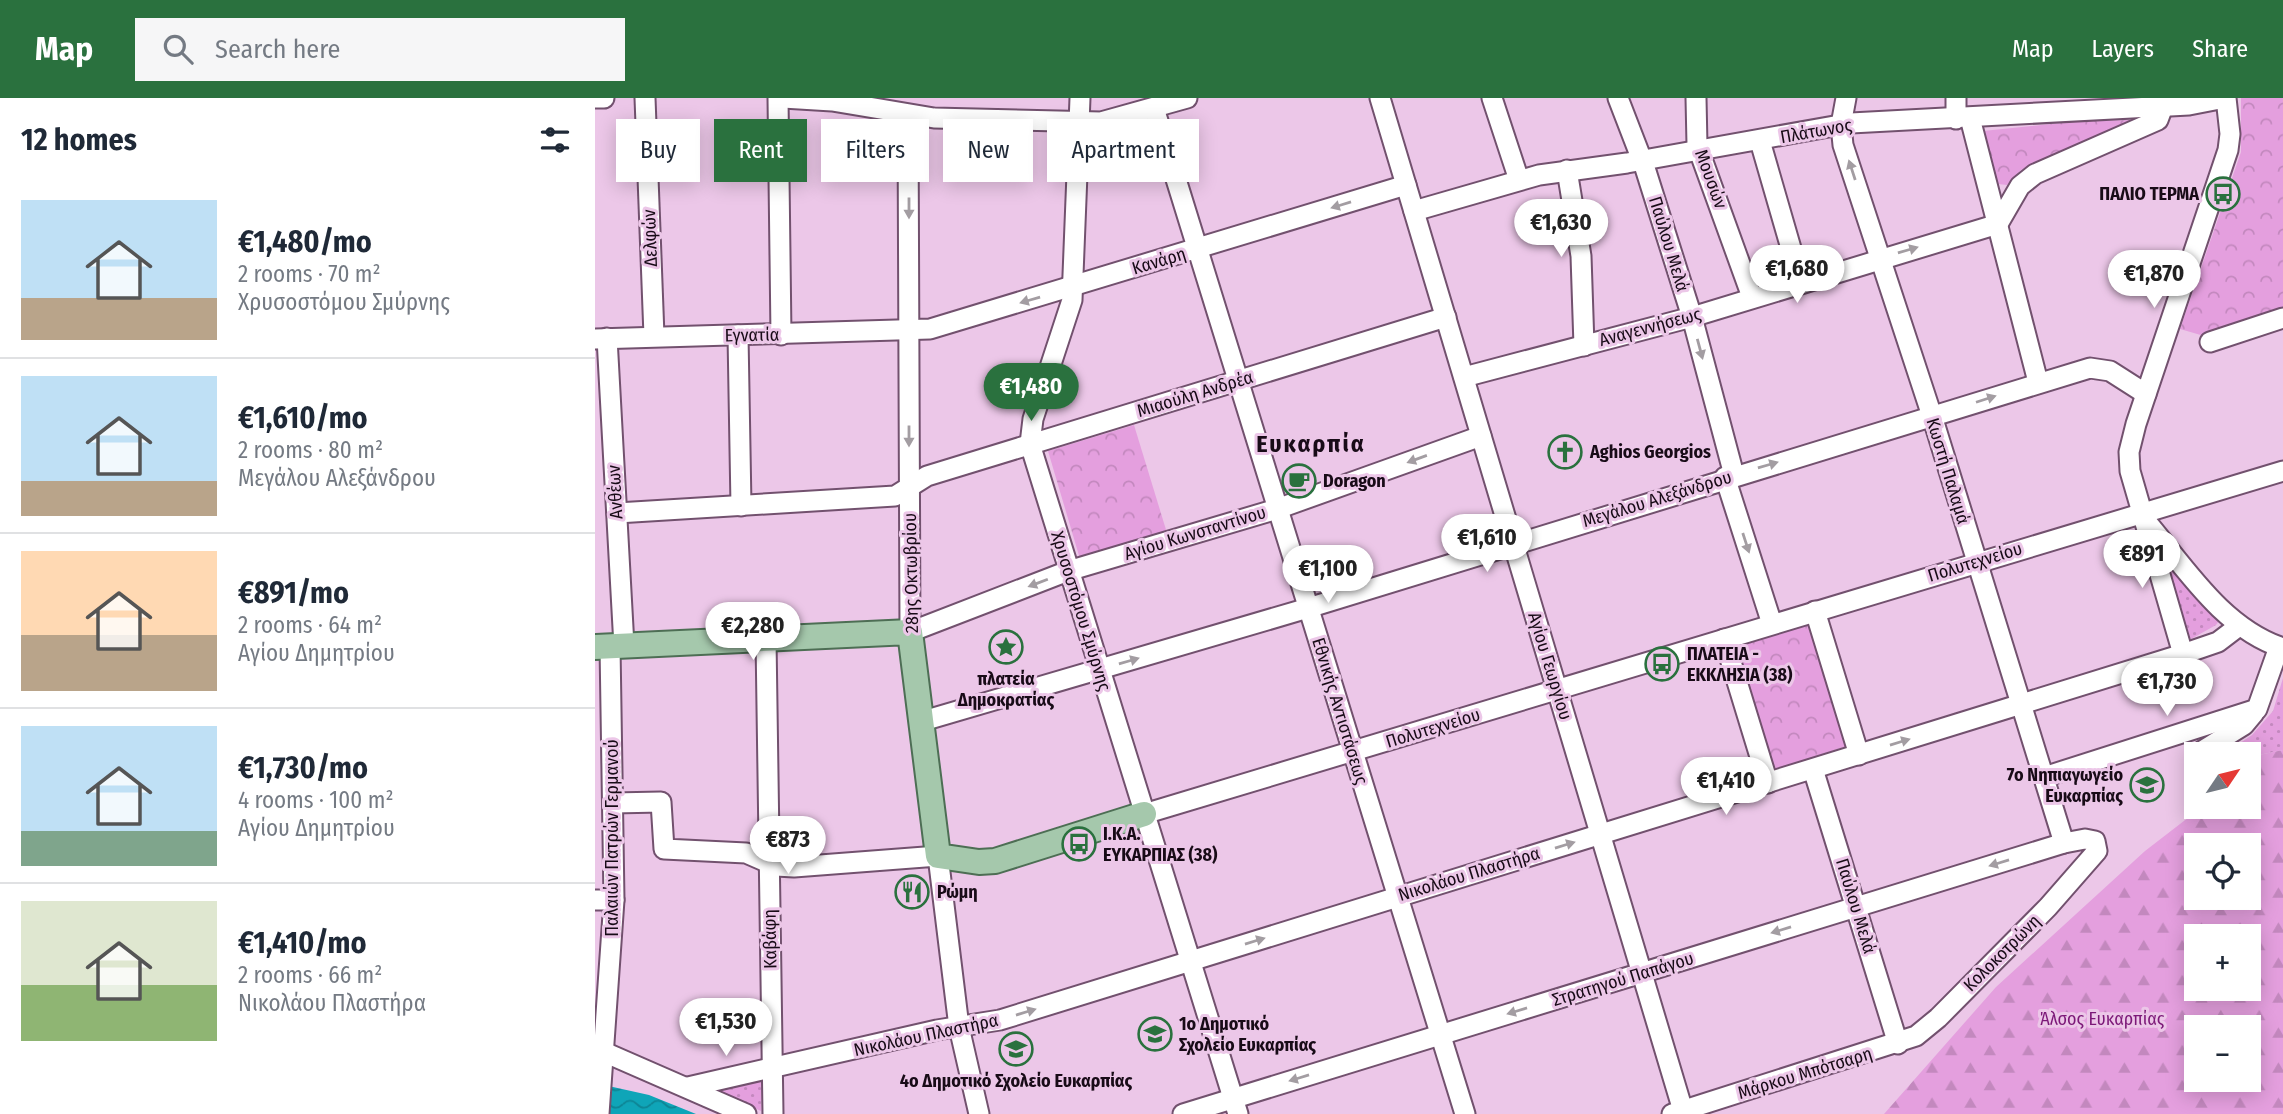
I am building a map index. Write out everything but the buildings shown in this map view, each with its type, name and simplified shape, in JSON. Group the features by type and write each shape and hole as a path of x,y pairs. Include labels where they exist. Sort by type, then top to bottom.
{"main road":[{"path":"610,646 910,632"},
{"name":"28ης Οκτωβρίου","path":"910,632 938,856"},
{"name":"Πολυτεχνείου","path":"938,856 979,862 995,861 1144,814"}],"street":[{"path":"595,98 604,98"},
{"name":"Δελφών","path":"645,98 654,336"},
{"path":"781,335 781,98 870,104 908,116 1047,121"},
{"name":"Χρυσοστόμου Σμύρνης","path":"1080,98 1080,119"},
{"path":"1116,119 1187,98"},
{"name":"Αγίου Γεωργίου","path":"1380,98 1642,973 1679,1113"},
{"path":"1492,98 1519,180"},
{"name":"Παύλου Μελά","path":"1618,98 1643,161 1692,317 1730,476 1772,624"},
{"name":"Μουσών","path":"1696,98 1700,151 1752,297"},
{"name":"Κωστή Παλαμά","path":"1846,98 1841,125 1843,145 1932,416 2064,843"},
{"path":"1956,98 1998,224 2038,382"},
{"path":"2183,654 2140,514 2129,459 2146,394 2228,150 2230,134 2225,98"},
{"name":"Πλάτωνος","path":"1414,211 1519,180 1567,170 1643,161 1841,125 1963,118 2157,101 2189,105 2225,98"},
{"path":"1998,224 2014,194 2026,180 2046,168 2151,125 2161,116 2157,101"},
{"name":"Εθνικής Αντιστάσεως","path":"1154,108 1465,1114"},
{"name":"28ης Οκτωβρίου","path":"908,116 910,632"},
{"path":"1760,141 1801,283"},
{"path":"1567,170 1581,256 1584,345"},
{"name":"Χρυσοστόμου Σμύρνης","path":"1078,182 1074,288 1069,313 1034,419 1030,444 1235,1106"},
{"name":"Κανάρη","path":"909,331 930,329 1074,288 1406,185"},
{"name":"Αναγεννήσεως","path":"1464,377 1692,317 1998,224"},
{"name":"Μιαούλη Ανδρέα","path":"617,513 891,496 927,476 1446,317"},
{"path":"2210,342 2283,318"},
{"name":"Εγνατία","path":"601,339 909,331"},
{"path":"738,335 741,506"},
{"name":"Ανθέων","path":"601,339 617,513 610,646"},
{"name":"Μεγάλου Αλεξάνδρου","path":"923,721 1308,608 2038,382 2096,367 2146,394"},
{"name":"Αγίου Κωνσταντίνου","path":"910,632 1068,571 1277,509 1481,436"},
{"name":"Πολυτεχνείου","path":"1144,814 2283,471"},
{"path":"2140,514 2218,606 2239,625 2281,647 2257,709 2244,725 2216,742"},
{"path":"1815,611 1859,755"},
{"name":"Νικολάου Πλαστήρα","path":"688,1087 1000,1020 2183,654 2218,642 2239,625"},
{"name":"Καβάφη","path":"766,639 773,1114"},
{"path":"1724,639 1768,783"},
{"name":"Παλαιών Πατρών Γερμανού","path":"599,1114 604,1052 604,900 613,803 610,646"},
{"path":"2044,777 2257,709"},
{"name":"Παύλου Μελά","path":"1813,769 1898,1044"},
{"name":"Πολυτεχνείου","path":"613,803 661,802 664,849 746,853 780,867 938,856"},
{"name":"Στρατηγού Παπάγου","path":"1183,1114 1235,1106 1440,1035 2064,843 2090,839 2095,841 2097,851"},
{"name":"Κολοκοτρώνη","path":"1898,1044 1916,1036 1938,1018 2047,907 2097,851"},
{"name":"28ης Οκτωβρίου","path":"938,856 959,1027"},
{"path":"959,1027 979,1114"},
{"name":"Μάρκου Μπότσαρη","path":"1679,1113 1898,1044"},
{"path":"604,1052 745,1114"}],"green space":[{"path":"2241,98 2283,98 2283,315 2211,338 2180,329 2241,152"},
{"path":"2080,121 2134,122 2030,165 2021,170 2007,185 1998,184 1983,131"},
{"path":"1134,425 1167,533 1080,559 1048,451"},
{"path":"2167,566 2219,621 2191,639 2185,634"},
{"path":"1808,620 1847,746 1773,770 1734,644"},
{"path":"2283,678 2283,750 2261,755 2261,742 2242,742 2252,735 2273,711"},
{"name":"Άλσος Ευκαρπίας","path":"2283,750 2283,1114 1884,1114 1996,987 2145,851 2186,819 2261,819 2261,755"},
{"path":"762,1080 761,1111 719,1092 721,1089"}],"water":[{"path":"595,1083 649,1095 696,1114 595,1114"}],"place":[{"name":"ΠΑΛΙΟ ΤΕΡΜΑ","path":"2223,194"},
{"name":"Aghios Georgios","path":"1565,452"},
{"name":"Doragon","path":"1299,481"},
{"name":"πλατεία Δημοκρατίας","path":"1006,647"},
{"name":"ΠΛΑΤΕΙΑ - ΕΚΚΛΗΣΙΑ (38)","path":"1662,664"},
{"name":"7ο Νηπιαγωγείο Ευκαρπίας","path":"2147,785"},
{"name":"Ι.Κ.Α. ΕΥΚΑΡΠΙΑΣ (38)","path":"1079,844"},
{"name":"Ρώμη","path":"912,892"},
{"name":"1ο Δημοτικό Σχολείο Ευκαρπίας","path":"1155,1034"},
{"name":"4ο Δημοτικό Σχολείο Ευκαρπίας","path":"1016,1049"}],"district":[{"name":"Ευκαρπία","path":"1311,444"}]}
